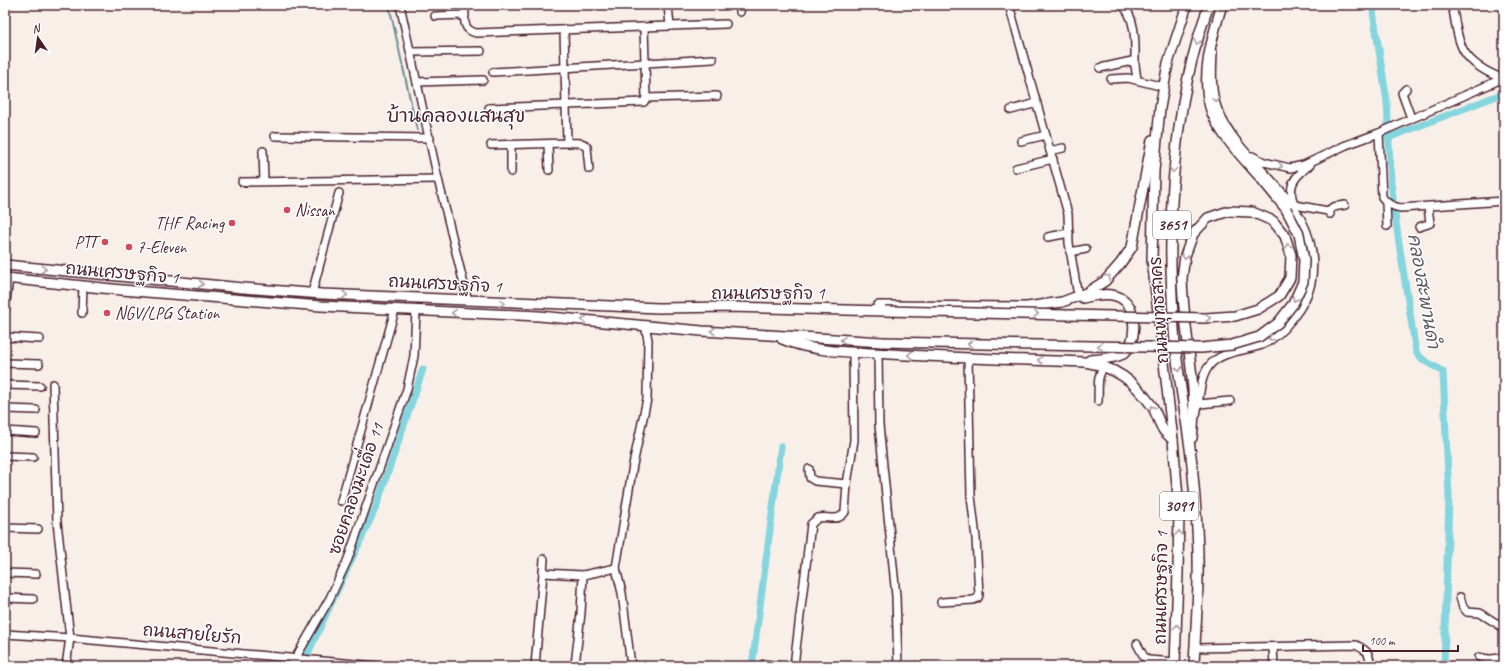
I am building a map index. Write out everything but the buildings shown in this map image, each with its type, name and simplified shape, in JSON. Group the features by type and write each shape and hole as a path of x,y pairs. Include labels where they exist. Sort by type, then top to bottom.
{"main road":[{"name":"ถนนพุทธสาคร","path":"1173,440 1152,260 1154,172 1160,108 1168,64 1187,5"},
{"name":"ถนนพุทธสาคร","path":"1191,448 1174,330 1171,260 1172,175 1190,65 1209,5"},
{"name":"ถนนเศรษฐกิจ 1","path":"7,278 321,306 539,316 774,336 882,342 1201,348 1232,345 1259,336 1278,323 1293,304 1303,282 1304,260 1300,234 1292,209 1232,146 1212,112 1207,94 1208,66 1213,33 1222,5"},
{"path":"1062,302 1086,293 1105,281 1132,247 1148,156 1160,108"},
{"name":"ถนนเศรษฐกิจ 1","path":"5,265 243,288 322,294 468,301 659,308 783,309 885,311 1197,318 1235,316 1258,309 1279,296 1290,278 1291,255 1285,236 1273,221 1252,212 1229,211 1208,218 1193,234 1185,256 1182,278 1183,304 1192,385 1194,420"},
{"path":"321,306 322,294"},
{"path":"783,309 811,305 1027,307 1062,302 1099,294 1113,295 1124,300 1130,308 1134,322 1133,339 1124,353 1115,357 1104,359 1069,361"},
{"path":"774,336 800,345 853,352 968,359 1069,361 1104,366 1118,372 1134,384 1153,407 1164,430 1173,440"},
{"name":"3091","path":"1191,448 1194,420"},
{"name":"ถนนเศรษฐกิจ 1","path":"1173,440 1179,510 1175,664"},
{"name":"ถนนเศรษฐกิจ 1","path":"1191,448 1196,511 1198,575 1194,666"}],"street":[{"path":"400,5 438,179 468,301"},
{"path":"465,5 466,28 469,32 476,33 726,24"},
{"path":"668,5 670,26"},
{"path":"1009,5 1068,214 1070,252 1078,296"},
{"path":"1122,5 1131,18 1137,80"},
{"path":"1452,5 1461,45 1465,53 1471,61 1490,74 1503,78"},
{"path":"435,16 465,15"},
{"path":"489,108 644,102 646,98 646,63 644,27"},
{"path":"564,31 567,143"},
{"path":"1213,33 1212,71 1214,93 1218,109 1225,123 1246,151 1293,205 1292,209"},
{"path":"411,52 481,51"},
{"path":"493,72 713,59"},
{"path":"1100,68 1132,61 1135,65"},
{"path":"1111,79 1128,78 1164,87"},
{"path":"1246,151 1255,158 1264,162 1290,168 1304,165 1346,145 1379,133 1503,78"},
{"path":"417,82 483,80"},
{"path":"1406,89 1402,93 1402,98 1411,118"},
{"path":"646,98 717,96"},
{"path":"1011,110 1037,103"},
{"path":"1379,133 1382,197 1386,203 1394,207 1401,208 1504,201"},
{"path":"1021,141 1046,135"},
{"path":"275,136 430,138"},
{"path":"491,145 583,143 587,147 589,169"},
{"path":"548,144 549,170"},
{"path":"511,145 511,172"},
{"path":"1050,152 1063,148"},
{"path":"262,151 264,181"},
{"path":"1016,168 1053,159"},
{"path":"1194,420 1199,404 1202,379 1209,366 1215,360 1223,356 1263,344 1284,329 1300,308 1311,284 1313,260 1308,231 1292,209 1291,192 1292,183 1296,176 1316,160"},
{"path":"242,182 438,179"},
{"path":"312,293 339,193"},
{"path":"1386,203 1387,226"},
{"path":"1292,209 1329,213 1333,208 1345,205"},
{"path":"1418,227 1430,222 1428,207"},
{"path":"1048,237 1069,233"},
{"path":"1070,252 1086,249"},
{"path":"5,310 7,303 7,278"},
{"path":"82,313 84,286"},
{"path":"341,501 395,310"},
{"name":"ซอยคลองมะเดื่อ 11","path":"291,666 339,580 348,560 407,389 414,356 416,311"},
{"path":"631,666 622,593 616,568 632,466 647,399 648,340 645,325"},
{"path":"5,337 40,339"},
{"path":"794,666 811,524 818,518 837,518 844,515 846,512 847,484 854,440 853,352"},
{"path":"878,353 879,425 896,596 898,666"},
{"path":"942,602 973,600 978,598 979,595 976,538 971,496 968,359"},
{"path":"5,363 39,364"},
{"path":"1098,401 1099,376 1104,366"},
{"path":"53,384 56,522 70,638 66,666"},
{"path":"5,385 40,386"},
{"path":"1199,404 1230,401"},
{"path":"5,409 36,410"},
{"path":"5,431 36,433"},
{"path":"5,456 33,457"},
{"path":"809,469 810,478 815,481 847,484"},
{"path":"5,528 38,529"},
{"path":"535,666 544,559"},
{"path":"543,573 583,575 616,568"},
{"path":"5,573 36,574"},
{"path":"575,665 582,606 583,575"},
{"path":"1460,597 1463,607 1467,612 1480,613 1504,628"},
{"path":"5,598 32,599"},
{"name":"ถนนสายใยรัก","path":"5,634 70,638 377,666"},
{"path":"1137,644 1144,657 1148,660 1175,664"},
{"path":"1195,648 1356,645 1365,650 1369,657 1371,666"},
{"path":"1273,647 1274,666"},
{"path":"1479,657 1488,660 1503,657"},
{"path":"764,664 779,666"}],"waterway":[{"path":"389,5 417,130"},
{"name":"คลองสะพานดำ","path":"1372,5 1387,102 1391,183 1416,352 1425,361 1443,372 1449,497 1444,666"},
{"path":"1388,138 1504,93"},
{"path":"302,666 376,507 423,369"},
{"path":"752,666 781,446"}],"place":[{"name":"Nissan","path":"287,210"},
{"name":"THF Racing","path":"232,223"},
{"name":"PTT","path":"105,242"},
{"name":"7-Eleven","path":"129,247"},
{"name":"NGV/LPG Station","path":"107,313"}],"district":[{"name":"บ้านคลองแสนสุข","path":"456,116"}]}
